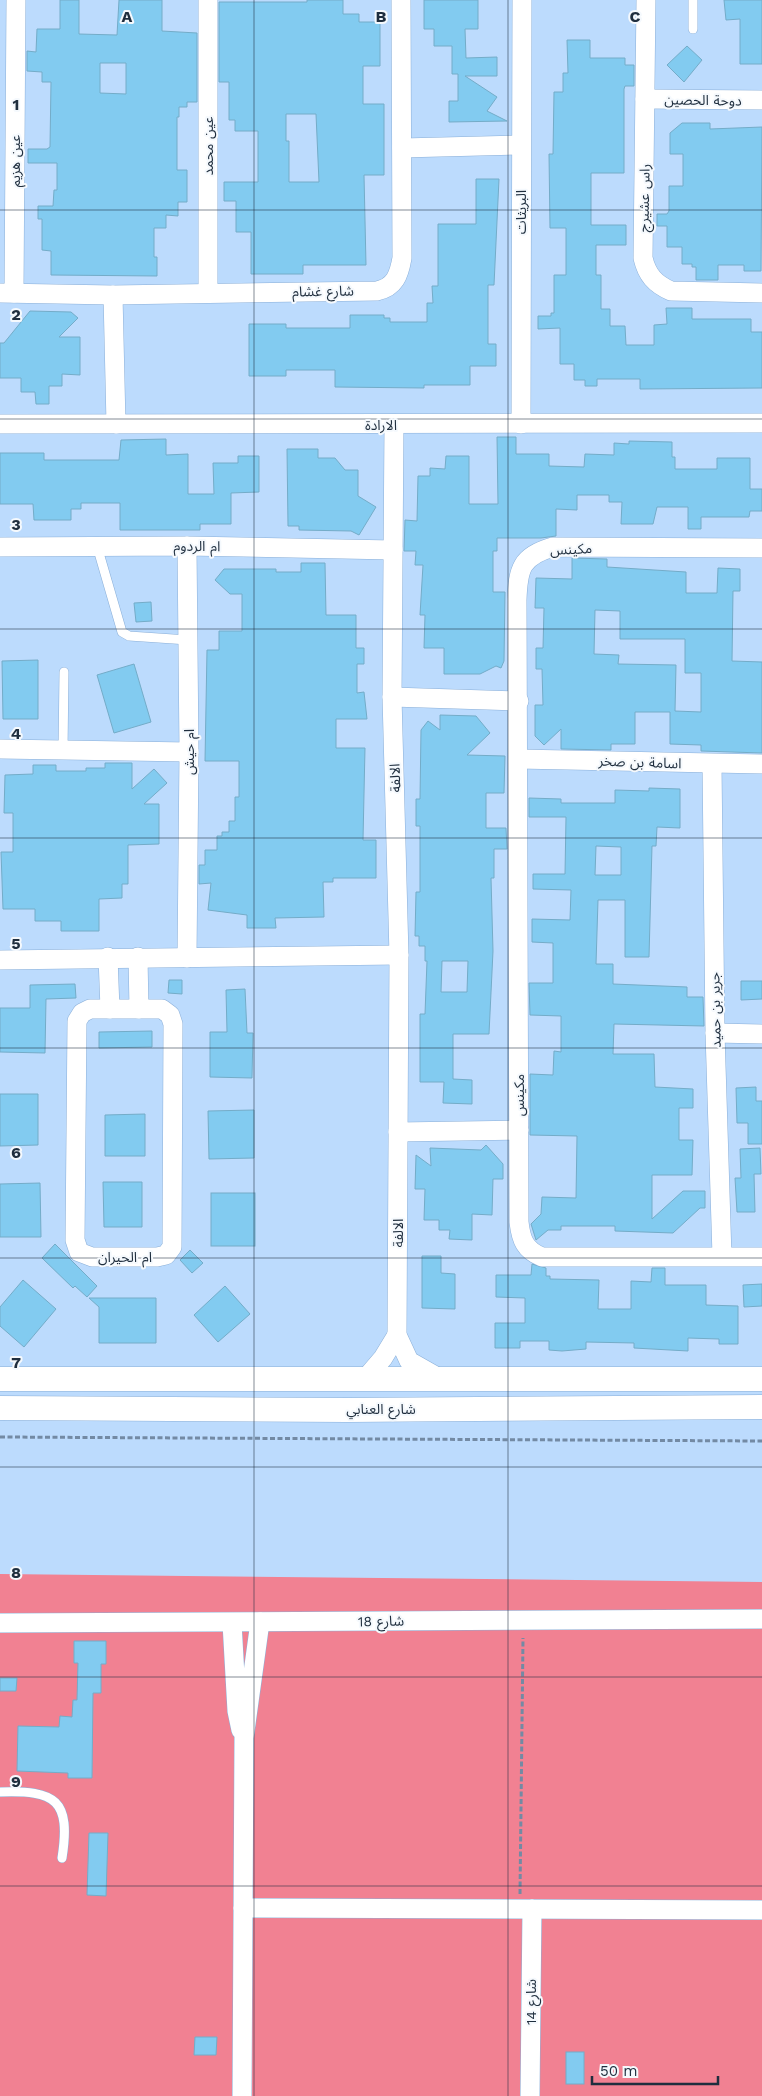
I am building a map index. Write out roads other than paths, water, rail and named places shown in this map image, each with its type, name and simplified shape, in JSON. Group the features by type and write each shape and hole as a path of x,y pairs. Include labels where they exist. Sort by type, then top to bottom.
{"street":[{"name":"عين هزيم","path":"7,293 16,0"},
{"name":"عين محمد","path":"208,0 208,292"},
{"name":"شارع غشام","path":"7,293 113,295 208,292 376,291 387,289 397,276 402,258 401,0"},
{"name":"البريثات","path":"521,424 522,0"},
{"name":"راس عشيرج","path":"646,0 643,258 652,279 660,286 682,293 762,293"},
{"name":"دوحة الحصين","path":"645,99 762,100"},
{"path":"402,148 521,145"},
{"path":"113,295 116,424"},
{"name":"الارادة","path":"0,424 394,425 762,422"},
{"name":"الالفة","path":"394,425 392,697 399,955 397,1335 409,1361 442,1380"},
{"name":"ام الردوم","path":"0,547 187,546 393,550"},
{"name":"ام حيش","path":"187,546 189,752 187,958"},
{"name":"مكينس","path":"762,548 553,547 535,552 524,562 518,580 520,1235 524,1245 531,1253 542,1257 762,1257"},
{"path":"392,697 519,701"},
{"path":"0,749 189,752"},
{"name":"اسامة بن صخر","path":"518,759 762,764"},
{"name":"جرير بن حميد","path":"712,764 715,1033 722,1256"},
{"path":"0,960 108,957 187,958 399,955"},
{"path":"108,957 110,1009"},
{"path":"138,957 139,1008"},
{"name":"ام الحيران","path":"162,1008 170,1015 173,1024 172,1247 166,1255 157,1257 92,1257 79,1252 75,1240 77,1021 82,1013 90,1009 110,1009 162,1008"},
{"path":"715,1033 762,1034"},
{"path":"398,1132 519,1130"},
{"path":"365,1379 383,1358 397,1335"},
{"path":"0,1379 762,1379"},
{"name":"شارع العنابي","path":"0,1408 358,1410 762,1407"},
{"name":"شارع 18","path":"0,1624 232,1624 260,1622 523,1619 762,1619"},
{"path":"242,2096 244,1738 260,1622"},
{"path":"232,1624 237,1711 244,1738"},
{"path":"243,1908 762,1910"},
{"name":"شارع 14","path":"526,1909 530,2096"}],"lane":[{"path":"693,0 693,29"},
{"path":"97,546 122,632 129,636 188,640"},
{"path":"63,751 64,672"},
{"path":"0,1792 24,1791 44,1794 57,1804 64,1816 65,1836 62,1858"}]}
